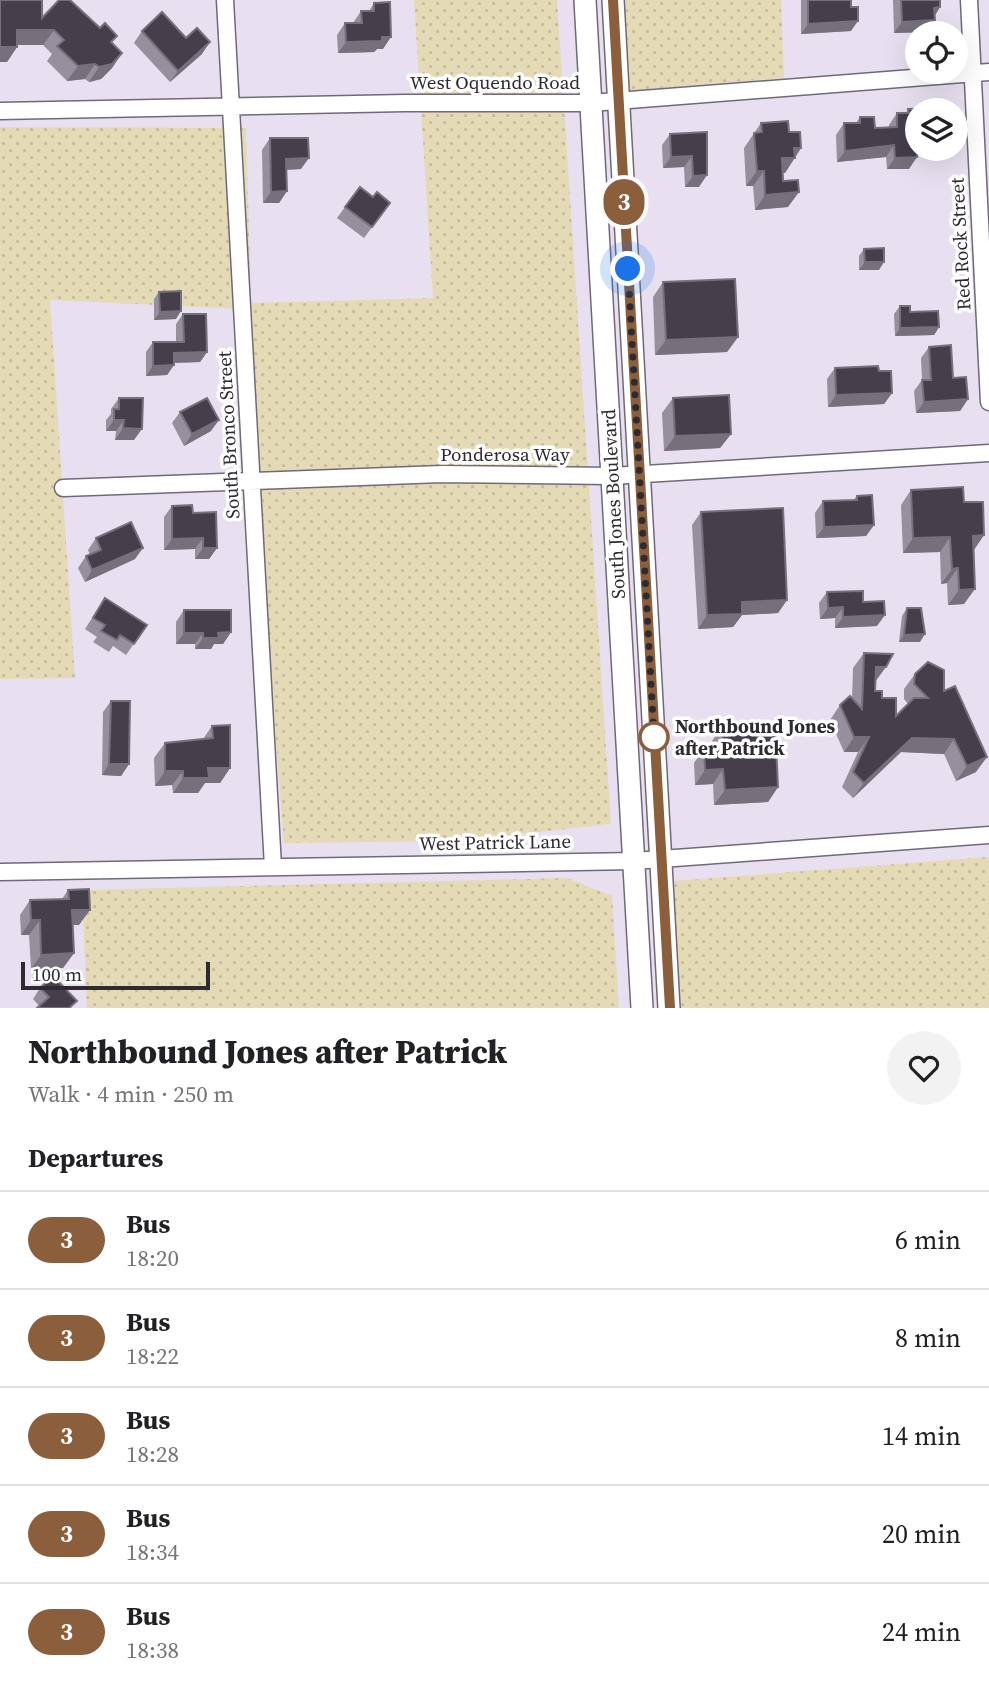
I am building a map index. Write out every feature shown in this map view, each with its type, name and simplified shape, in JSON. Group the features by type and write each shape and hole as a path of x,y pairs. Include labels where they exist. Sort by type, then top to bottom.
{"main road":[{"name":"South Jones Boulevard","path":"585,0 642,1008"},
{"name":"South Jones Boulevard","path":"613,0 670,1008"}],"street":[{"name":"South Bronco Street","path":"225,0 273,867"},
{"name":"Red Rock Street","path":"969,0 981,73 989,402"},
{"name":"West Oquendo Road","path":"0,111 591,103 981,73"},
{"name":"Ponderosa Way","path":"63,488 442,474 639,474 989,453"},
{"name":"West Patrick Lane","path":"0,872 634,861 989,835"}],"sand":[{"path":"414,0 557,0 611,824 457,841 284,843 242,309 50,300 75,678 0,679 0,127 246,128 251,303 433,298"},
{"path":"621,0 781,0 784,78 623,91"},
{"path":"989,857 989,1008 679,1008 674,881"},
{"path":"567,878 612,896 619,1008 87,1008 82,890"}],"building":[{"path":"0,0 42,0 42,18 59,0 70,0 100,28 105,23 117,36 111,42 122,53 112,64 99,67 95,64 78,66 57,46 64,40 54,30 17,30 17,47 0,47"},
{"path":"808,0 851,0 851,7 858,7 858,21 808,24"},
{"path":"901,0 940,0 940,7 934,8 935,20 902,22"},
{"path":"390,2 391,37 382,37 382,41 346,42 345,23 362,23 361,11 374,11 374,3"},
{"path":"162,12 186,38 197,28 210,42 178,71 142,31"},
{"path":"897,113 905,113 905,158 895,158 894,145 845,151 844,123 860,123 860,117 874,117 875,128 897,127"},
{"path":"788,121 789,132 800,132 801,148 794,148 795,158 782,158 783,181 798,180 799,192 765,195 764,171 757,171 754,133 762,132 761,123"},
{"path":"707,132 707,175 693,176 692,156 671,157 670,134"},
{"path":"270,138 308,138 309,158 286,159 287,191 271,192"},
{"path":"360,187 373,197 377,192 390,203 372,227 345,207"},
{"path":"884,248 884,262 865,262 864,249"},
{"path":"735,279 738,337 666,340 663,282"},
{"path":"181,291 181,311 160,312 159,292"},
{"path":"900,306 910,306 910,312 938,311 939,327 900,328"},
{"path":"183,314 206,314 207,352 174,353 174,365 153,366 153,342 184,342"},
{"path":"951,345 953,378 966,377 968,399 924,402 922,380 931,380 929,347"},
{"path":"878,366 879,371 891,371 892,393 836,395 835,368"},
{"path":"729,395 731,434 675,436 673,398"},
{"path":"119,398 143,398 142,429 123,428 124,420 114,420 114,409 119,409"},
{"path":"207,398 219,420 192,434 180,412"},
{"path":"963,487 964,502 983,502 984,535 973,536 975,589 959,590 958,568 952,569 950,537 913,538 911,490"},
{"path":"872,495 874,525 824,527 823,501 857,500 857,496"},
{"path":"192,505 193,513 216,512 217,548 203,548 203,538 172,539 172,506"},
{"path":"783,508 787,600 742,602 742,614 707,615 701,512"},
{"path":"131,522 143,548 92,570 86,556 101,550 96,538"},
{"path":"863,591 863,602 884,601 885,615 843,617 843,607 828,608 827,592"},
{"path":"105,598 147,625 134,644 120,635 117,640 101,631 105,625 93,618"},
{"path":"907,608 921,608 925,634 904,635"},
{"path":"184,610 231,610 231,632 218,633 219,638 203,638 203,633 184,633"},
{"path":"864,653 893,654 886,667 876,667 875,691 882,691 882,698 896,698 896,716 914,698 928,698 914,684 915,674 928,662 944,670 944,691 955,686 987,757 967,766 954,739 912,738 864,783 853,772 869,737 854,737 840,705 850,696 862,709"},
{"path":"111,701 130,701 129,764 109,764"},
{"path":"775,723 778,787 725,790 723,769 705,770 704,748 723,747 722,726"},
{"path":"230,725 230,768 208,768 209,778 183,778 183,771 165,771 165,743 213,738 212,726"},
{"path":"89,889 90,910 72,910 74,953 41,955 40,920 31,920 30,900 69,899 68,890"},
{"path":"53,976 77,1001 69,1008 37,1008 49,997 40,988"}],"bus line":[{"name":"3","path":"613,0 670,1008"}],"place":[{"name":"Northbound Jones after Patrick","path":"654,737"}],"route":[{"path":"628,269 654,737"}]}
